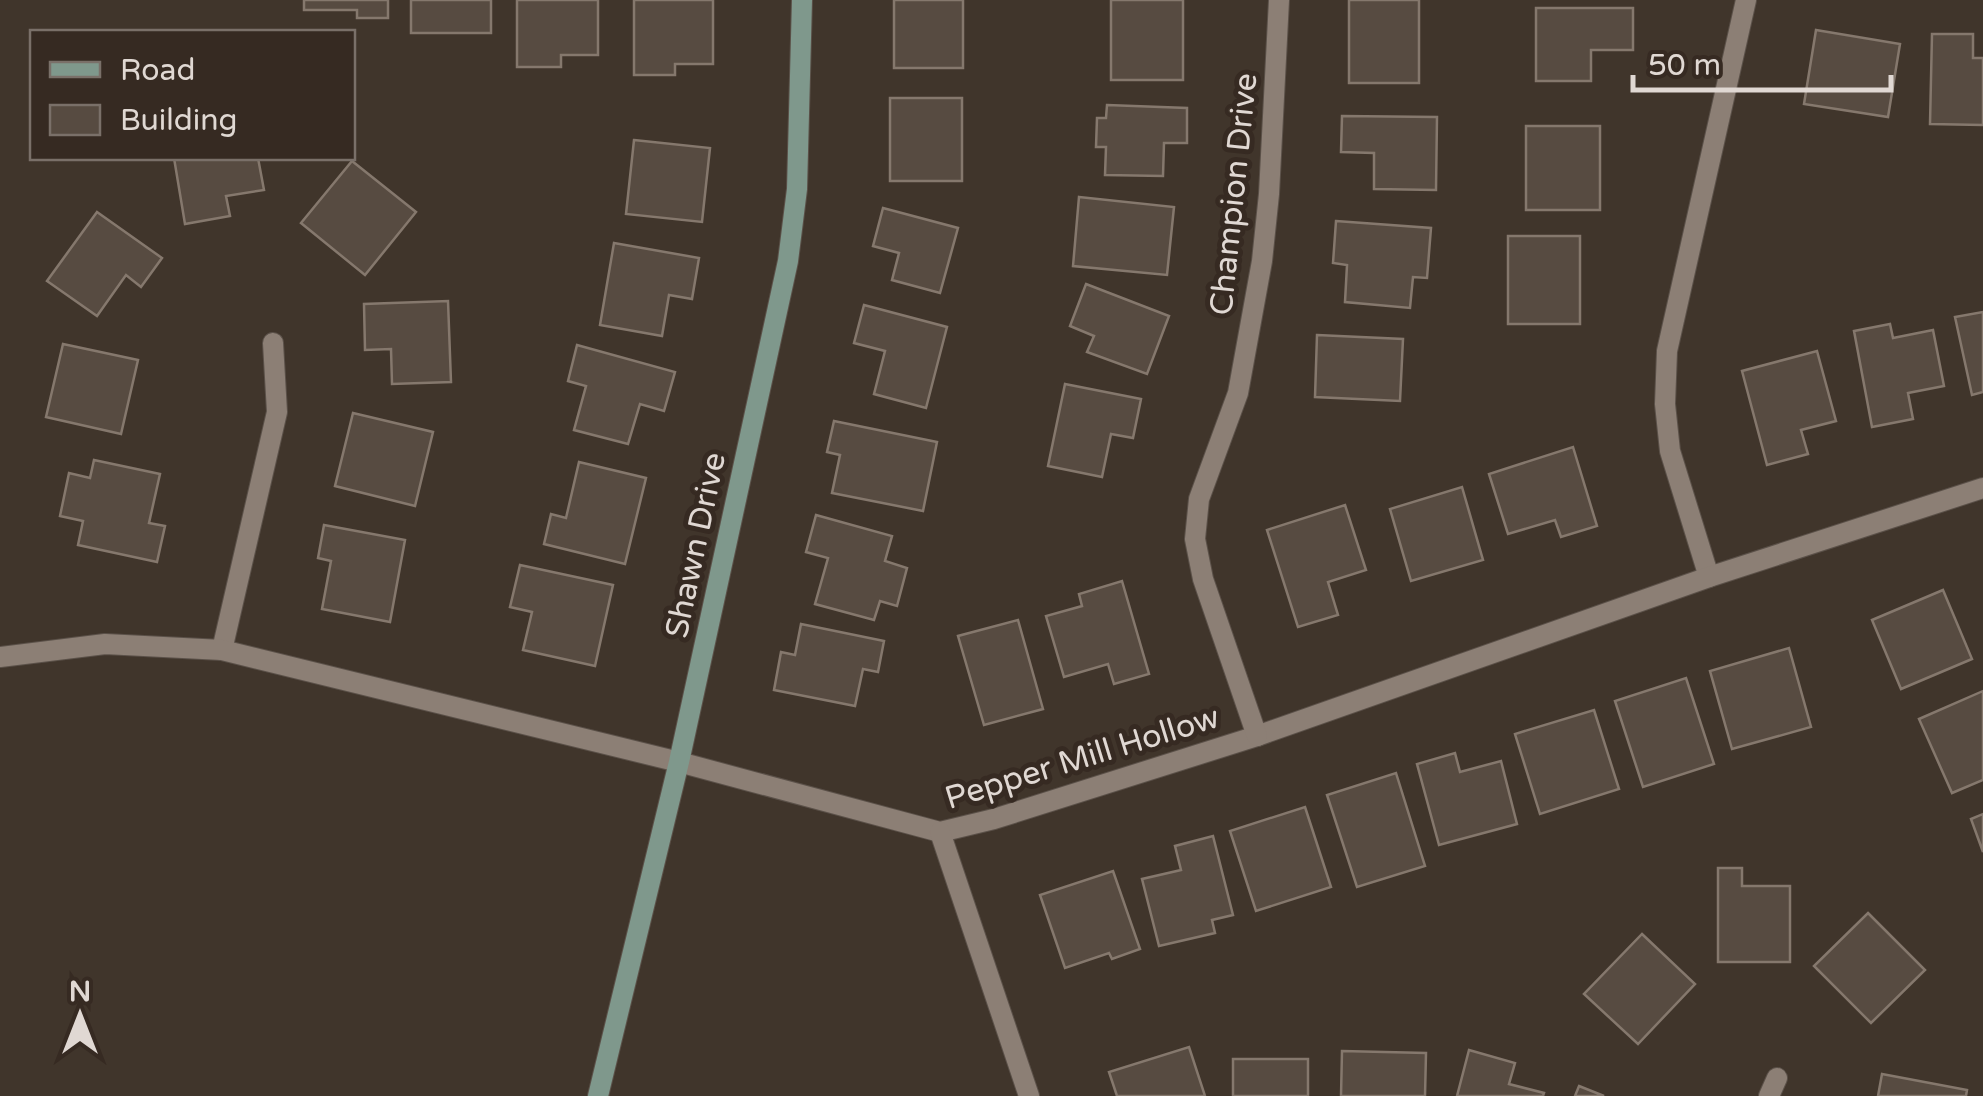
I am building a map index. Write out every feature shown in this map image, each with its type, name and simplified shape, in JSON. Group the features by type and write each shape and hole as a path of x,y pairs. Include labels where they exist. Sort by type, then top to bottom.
{"street":[{"name":"Shawn Drive","path":"598,1096 679,762 788,261 797,189 802,0"},
{"name":"Champion Drive","path":"1257,736 1203,578 1195,539 1199,499 1238,394 1262,260 1279,0"},
{"path":"1709,578 1670,451 1665,404 1667,350 1746,0"},
{"path":"222,650 277,412 273,343"},
{"name":"Pepper Mill Hollow","path":"0,657 104,644 222,650 679,762 940,832 994,819 1257,736 1709,578 1983,488"},
{"path":"940,832 1030,1096"}],"building":[{"path":"304,0 388,0 388,18 357,18 357,10 304,10"},
{"path":"411,0 491,0 491,33 411,33"},
{"path":"517,0 598,0 598,55 561,55 561,67 517,67"},
{"path":"634,0 713,0 713,64 675,64 675,75 634,75"},
{"path":"894,0 963,0 963,68 894,68"},
{"path":"1111,0 1183,0 1183,80 1111,80"},
{"path":"1349,0 1419,0 1419,83 1349,83"},
{"path":"1536,8 1633,8 1633,50 1591,50 1591,81 1536,81"},
{"path":"1816,30 1900,44 1888,117 1804,104"},
{"path":"1932,34 1973,34 1973,58 1983,58 1983,125 1930,124"},
{"path":"890,98 962,98 962,181 890,181"},
{"path":"1107,105 1187,108 1187,143 1164,143 1163,176 1105,175 1106,147 1096,147 1097,118 1106,118"},
{"path":"1342,116 1437,117 1436,190 1374,189 1374,153 1341,152"},
{"path":"1526,126 1600,126 1600,210 1526,210"},
{"path":"634,140 710,148 702,222 626,214"},
{"path":"174,160 258,160 264,190 226,196 230,216 185,224"},
{"path":"352,161 416,212 365,275 301,223"},
{"path":"1079,197 1174,207 1167,275 1073,266"},
{"path":"883,208 958,228 940,293 892,280 899,253 873,246"},
{"path":"97,212 162,258 141,287 126,275 97,316 47,281"},
{"path":"1336,221 1431,228 1427,278 1413,277 1410,308 1345,302 1347,265 1333,263"},
{"path":"1508,236 1580,236 1580,324 1508,324"},
{"path":"614,243 699,258 692,299 669,295 662,336 600,325"},
{"path":"1086,284 1169,316 1147,374 1087,352 1094,336 1070,326"},
{"path":"448,301 451,382 392,384 391,349 365,350 364,304"},
{"path":"864,305 947,327 926,408 874,394 885,351 854,343"},
{"path":"1983,312 1983,392 1972,395 1955,317"},
{"path":"1890,324 1893,338 1933,330 1944,386 1908,393 1913,419 1872,427 1854,331"},
{"path":"1317,335 1403,339 1400,401 1315,397"},
{"path":"63,344 138,360 121,434 46,417"},
{"path":"577,345 675,372 664,411 640,404 628,444 574,430 586,386 568,381"},
{"path":"1817,351 1836,421 1801,430 1808,454 1767,465 1742,371"},
{"path":"1065,384 1141,399 1133,438 1111,434 1102,477 1048,466"},
{"path":"353,413 433,432 415,506 335,486"},
{"path":"834,421 937,442 923,511 832,493 840,455 827,452"},
{"path":"1573,447 1597,526 1561,537 1555,520 1508,534 1489,474"},
{"path":"94,460 160,474 149,523 165,526 157,562 78,545 83,521 60,516 69,473 90,478"},
{"path":"579,462 646,478 625,564 544,544 551,514 566,518"},
{"path":"1462,487 1483,560 1411,581 1390,509"},
{"path":"1345,505 1366,570 1328,582 1338,615 1298,627 1267,530"},
{"path":"816,515 892,536 885,561 907,568 897,606 880,601 874,620 815,604 828,558 806,552"},
{"path":"324,525 405,540 390,622 322,609 331,561 318,558"},
{"path":"520,565 613,585 595,666 523,650 532,612 510,607"},
{"path":"1122,581 1149,674 1114,684 1108,664 1064,677 1046,616 1082,606 1079,594"},
{"path":"1943,590 1972,659 1901,689 1872,620"},
{"path":"1018,620 1043,709 984,725 958,636"},
{"path":"801,624 884,641 878,672 863,669 855,706 774,690 781,652 795,655"},
{"path":"1789,648 1811,727 1732,749 1710,671"},
{"path":"1686,678 1714,764 1643,787 1615,701"},
{"path":"1983,691 1983,780 1952,793 1919,719"},
{"path":"1594,710 1619,789 1540,814 1515,734"},
{"path":"1455,753 1460,772 1501,761 1517,824 1439,845 1417,764"},
{"path":"1396,773 1425,866 1357,887 1327,795"},
{"path":"1305,807 1331,887 1256,911 1230,831"},
{"path":"1983,814 1983,852 1971,819"},
{"path":"1213,836 1233,915 1212,920 1215,933 1159,946 1142,879 1181,870 1175,846"},
{"path":"1718,868 1742,868 1742,886 1790,886 1790,962 1718,962"},
{"path":"1113,871 1140,949 1112,959 1109,953 1065,968 1040,895"},
{"path":"1868,913 1925,970 1871,1023 1814,966"},
{"path":"1642,934 1695,984 1638,1044 1584,994"},
{"path":"1189,1047 1205,1096 1117,1096 1109,1072"},
{"path":"1469,1050 1515,1063 1509,1084 1544,1093 1543,1096 1457,1096"},
{"path":"1342,1051 1426,1053 1425,1096 1341,1096"},
{"path":"1233,1059 1308,1059 1308,1096 1233,1096"},
{"path":"1882,1074 1967,1090 1966,1096 1878,1096"},
{"path":"1579,1086 1604,1096 1575,1096"}]}
